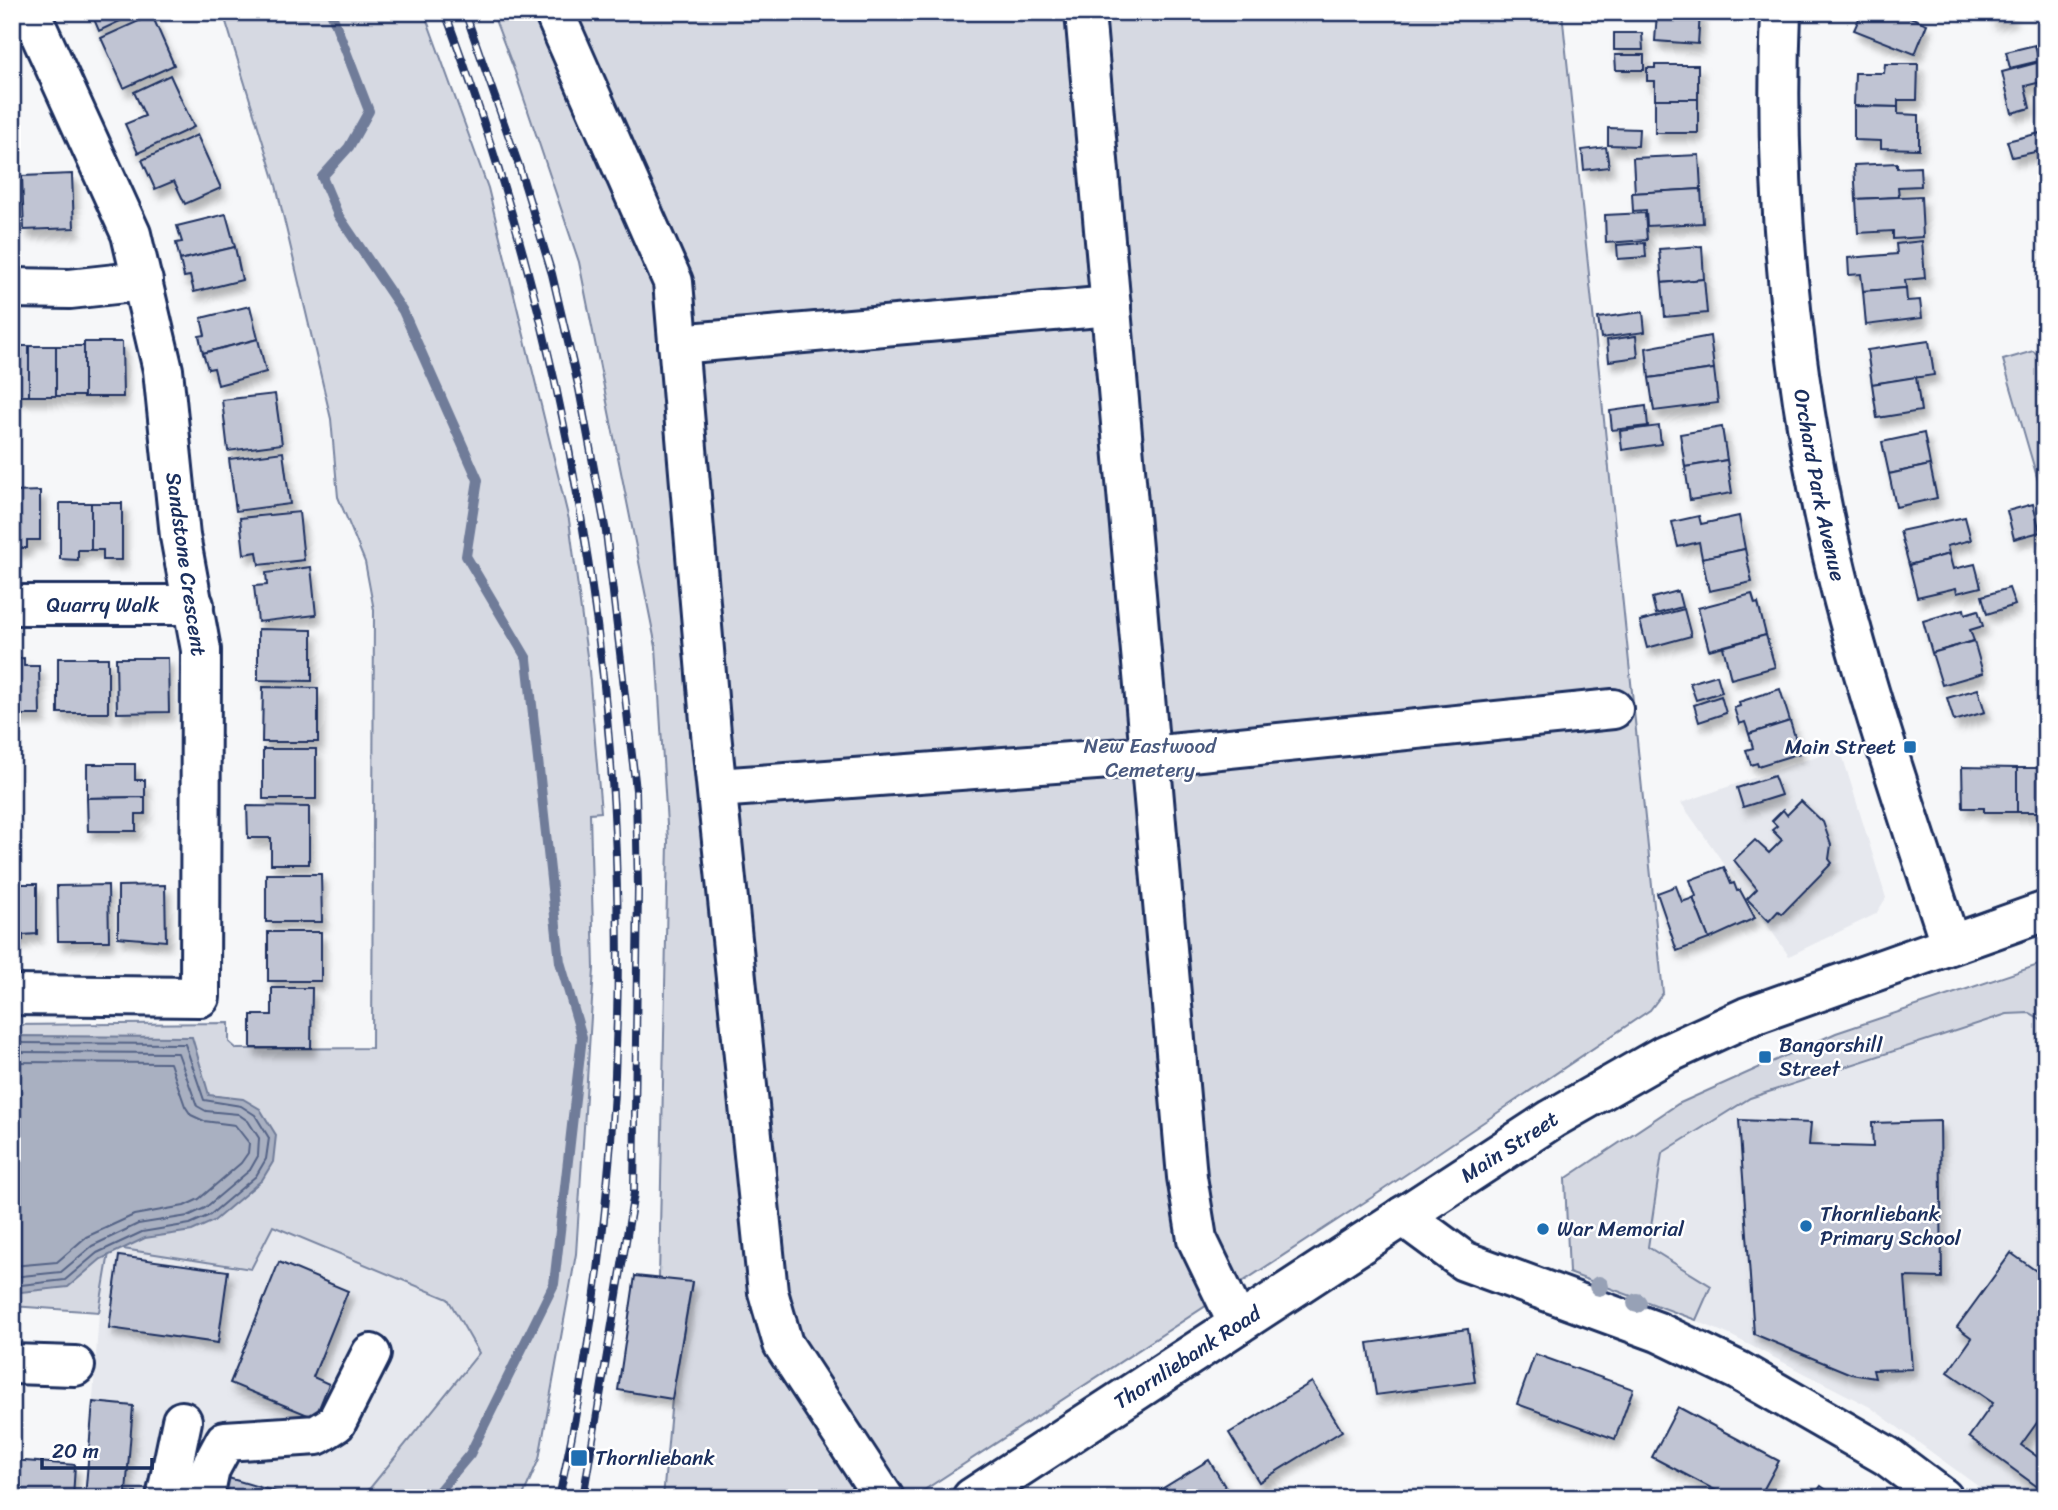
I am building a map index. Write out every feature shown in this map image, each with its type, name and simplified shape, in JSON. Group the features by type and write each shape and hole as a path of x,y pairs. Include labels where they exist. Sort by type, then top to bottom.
{"street":[{"name":"Sandstone Crescent","path":"12,995 200,997 201,650 180,536 163,370 131,234 30,12"},
{"path":"554,12 673,282 717,789 768,1292 783,1344 884,1498"},
{"path":"1085,12 1187,1177 1197,1238 1238,1324"},
{"name":"Orchard Park Avenue","path":"1781,12 1781,176 1791,320 1803,407 1823,514 1856,644 1950,943"},
{"path":"12,288 70,289 143,281"},
{"path":"678,344 1111,306"},
{"name":"Quarry Walk","path":"12,605 194,605"},
{"path":"717,789 1150,756 1613,709"},
{"name":"Main Street","path":"1403,1216 1552,1119 1687,1044 1747,1017 2046,911"},
{"path":"1403,1216 1464,1261 1658,1332 1739,1371 1887,1456 1943,1498"},
{"name":"Thornliebank Road","path":"972,1498 1403,1216"},
{"path":"204,1498 210,1469 225,1441 317,1435 336,1423 371,1353"},
{"path":"12,1364 75,1366"},
{"path":"166,1498 182,1421"}],"shaded area":[{"path":"1840,748 1886,898 1876,914 1789,956 1681,803"},
{"name":"Thornliebank Primary School","path":"2046,962 2046,1498 1994,1498 1870,1407 1730,1335 1639,1297 1569,1273 1565,1179 1678,1104 1836,1033"},
{"path":"273,1226 448,1299 479,1353 362,1498 86,1498 99,1312 110,1247"}],"green space":[{"path":"223,12 424,12 488,188 569,520 589,671 601,812 590,813 594,969 576,1254 539,1459 522,1498 362,1498 479,1353 448,1299 273,1226 251,1269 110,1247 99,1312 12,1306 12,1025 229,1023 229,1042 237,1049 372,1048 374,610 365,562 338,497 331,419 276,185"},
{"name":"New Eastwood Cemetery","path":"492,12 1562,12 1663,993 1650,1010 1371,1198 912,1498 663,1498 672,1399 692,1283 659,1279 668,841 656,647 579,262"},
{"path":"2033,351 2046,361 2046,508 2003,360"},
{"path":"2038,965 2046,971 2046,1022 2030,1013 2007,1014 1750,1098 1662,1153 1648,1247 1711,1286 1696,1320 1569,1273 1565,1179 1678,1104 1836,1033"}],"water":[{"path":"12,1036 192,1037 209,1095 243,1099 260,1109 276,1135 273,1162 262,1180 214,1221 192,1231 145,1238 101,1259 68,1287 12,1293"}],"building":[{"path":"91,12 139,12 99,31"},
{"path":"1657,12 1700,12 1698,44 1655,41"},
{"path":"1862,12 1898,12 1927,24 1915,54 1854,30"},
{"path":"1991,12 2011,12 2012,17 1992,20"},
{"path":"152,15 174,65 124,88 101,38"},
{"path":"1614,33 1642,33 1643,50 1614,50"},
{"path":"2035,45 2039,61 2010,68 2006,52"},
{"path":"1615,55 1644,55 1644,70 1616,70"},
{"path":"2040,62 2045,81 2025,86 2030,108 2012,113 2002,72"},
{"path":"1885,64 1918,64 1917,100 1898,100 1898,107 1854,106 1855,73 1884,73"},
{"path":"1655,65 1698,65 1698,99 1655,99 1655,81 1647,81 1647,68 1655,68"},
{"path":"170,75 194,127 138,153 125,124 145,116 134,92"},
{"path":"1655,99 1698,99 1698,133 1655,133"},
{"path":"1854,106 1898,107 1898,114 1919,115 1919,149 1881,148 1881,141 1854,140"},
{"path":"1608,128 1639,129 1638,146 1608,145"},
{"path":"2040,133 2044,150 2012,157 2007,141"},
{"path":"197,135 221,188 185,204 174,181 155,189 142,160"},
{"path":"1606,147 1609,167 1584,170 1582,150"},
{"path":"1699,155 1701,189 1635,193 1633,158"},
{"path":"1897,163 1897,168 1920,167 1921,186 1898,187 1899,197 1856,199 1854,165"},
{"path":"72,174 74,228 24,230 22,176"},
{"path":"1701,189 1703,223 1647,226 1646,210 1633,211 1632,193"},
{"path":"1921,196 1923,237 1893,239 1893,231 1858,233 1856,199"},
{"path":"1645,213 1647,240 1606,243 1605,215"},
{"path":"226,214 235,247 180,260 176,243 182,242 177,226"},
{"path":"1922,241 1925,278 1905,280 1906,288 1863,291 1861,274 1849,275 1848,258 1897,254 1896,244"},
{"path":"1645,243 1646,257 1618,259 1617,245"},
{"path":"1702,246 1704,279 1662,283 1659,249"},
{"path":"235,247 242,280 194,292 190,276 184,277 180,260"},
{"path":"1704,279 1707,313 1665,317 1662,283"},
{"path":"1906,288 1907,301 1920,300 1922,318 1866,325 1863,291"},
{"path":"250,306 258,339 203,353 199,336 205,335 201,318"},
{"path":"1643,312 1645,332 1601,338 1598,318"},
{"path":"1636,336 1638,357 1609,361 1607,340"},
{"path":"1710,336 1714,369 1649,378 1646,348"},
{"path":"258,339 266,372 218,385 214,368 208,369 203,353"},
{"path":"1929,341 1934,375 1872,384 1867,350"},
{"path":"84,342 122,342 123,397 84,397"},
{"path":"12,346 29,346 29,396 12,396"},
{"path":"29,346 56,346 56,396 29,396"},
{"path":"56,346 84,346 84,396 56,396"},
{"path":"1714,369 1718,403 1654,411 1649,378"},
{"path":"1916,377 1921,411 1877,418 1872,384"},
{"path":"275,394 282,444 228,451 222,400"},
{"path":"1646,406 1648,426 1612,430 1610,411"},
{"path":"1659,426 1661,444 1622,450 1620,431"},
{"path":"1722,427 1727,460 1685,467 1680,434"},
{"path":"1924,433 1930,465 1889,474 1882,442"},
{"path":"283,452 290,504 236,511 229,459"},
{"path":"1727,460 1732,493 1690,500 1685,467"},
{"path":"1930,465 1937,498 1896,507 1889,474"},
{"path":"40,491 40,540 27,540 27,548 12,548 12,492"},
{"path":"60,503 91,503 91,550 78,550 78,560 60,559"},
{"path":"91,503 122,503 122,560 103,560 103,550 91,550"},
{"path":"2033,504 2040,532 2014,539 2007,511"},
{"path":"299,512 304,560 259,565 257,552 244,554 240,518"},
{"path":"1699,516 1701,524 1739,516 1745,549 1702,558 1699,542 1678,547 1672,522"},
{"path":"1965,517 1971,540 1947,546 1949,554 1909,565 1900,531"},
{"path":"1745,549 1752,582 1709,591 1702,558"},
{"path":"1949,554 1953,569 1975,564 1981,587 1957,593 1956,588 1917,597 1909,565"},
{"path":"311,567 316,615 258,622 254,586 267,585 266,573"},
{"path":"2009,588 2015,605 1987,614 1982,596"},
{"path":"1678,591 1682,607 1656,614 1652,598"},
{"path":"1752,594 1755,604 1758,603 1766,635 1709,650 1698,608"},
{"path":"1684,609 1691,636 1647,648 1640,621"},
{"path":"1964,609 1965,614 1978,610 1983,626 1970,630 1974,641 1932,653 1923,621"},
{"path":"258,629 312,630 312,681 258,680"},
{"path":"1766,635 1775,667 1731,679 1723,647"},
{"path":"1974,641 1983,673 1942,685 1932,653"},
{"path":"24,658 24,666 39,666 40,715 12,715 12,659"},
{"path":"58,658 108,658 108,713 58,713"},
{"path":"116,658 168,658 169,712 117,713"},
{"path":"1717,675 1722,692 1696,700 1690,683"},
{"path":"263,687 318,688 318,742 262,742"},
{"path":"1780,689 1790,721 1749,734 1745,722 1739,724 1734,708 1740,706 1739,702"},
{"path":"1978,689 1985,712 1954,721 1947,698"},
{"path":"1721,696 1726,713 1699,722 1694,705"},
{"path":"1790,721 1800,753 1758,766 1757,763 1751,765 1746,750 1753,748 1749,734"},
{"path":"263,749 316,749 316,799 263,799"},
{"path":"87,764 135,764 135,780 145,780 145,797 87,798"},
{"path":"1962,767 2017,768 2017,812 1984,812 1984,808 1963,808"},
{"path":"2017,768 2046,768 2046,812 2017,812"},
{"path":"1774,776 1781,795 1743,807 1737,788"},
{"path":"145,797 145,814 136,814 136,831 88,831 87,798"},
{"path":"1801,801 1823,822 1831,845 1829,859 1832,863 1782,914 1778,911 1769,921 1747,899 1757,889 1734,860 1755,840 1769,853 1782,840 1772,830 1777,826 1772,821 1783,810 1787,815"},
{"path":"247,806 309,807 309,864 271,864 271,838 248,838"},
{"path":"1724,867 1731,884 1734,883 1737,891 1740,890 1755,918 1709,939 1693,898 1696,896 1690,880"},
{"path":"266,874 321,874 322,922 266,922"},
{"path":"12,884 37,884 37,934 23,935 23,940 12,940"},
{"path":"108,885 109,941 58,941 57,886"},
{"path":"165,885 166,941 118,937 118,886"},
{"path":"1676,886 1682,902 1693,898 1709,939 1677,951 1657,893"},
{"path":"268,932 321,932 321,981 268,981"},
{"path":"272,988 312,988 311,1048 251,1048 251,1015 272,1015"},
{"path":"1739,1120 1811,1123 1809,1145 1873,1147 1872,1123 1940,1121 1942,1278 1905,1277 1912,1369 1873,1370 1875,1378 1851,1374 1754,1334"},
{"path":"2011,1253 2046,1278 2046,1410 2021,1445 2046,1463 2046,1493 1969,1437 1993,1403 1948,1372 1972,1338 1957,1327"},
{"path":"119,1256 228,1271 218,1343 109,1328"},
{"path":"279,1262 348,1291 313,1377 329,1384 315,1418 230,1383"},
{"path":"635,1276 692,1282 672,1399 618,1390"},
{"path":"1468,1329 1475,1382 1376,1395 1368,1343"},
{"path":"1535,1354 1633,1389 1615,1439 1517,1404"},
{"path":"1312,1382 1342,1431 1259,1482 1229,1433"},
{"path":"93,1402 133,1406 126,1492 158,1495 158,1498 85,1498"},
{"path":"1678,1407 1779,1461 1759,1498 1730,1498 1652,1457"},
{"path":"12,1460 75,1465 73,1498 12,1498"},
{"path":"1209,1460 1232,1498 1147,1498"},
{"path":"225,1477 297,1498 219,1498"},
{"path":"1821,1486 1838,1498 1812,1498"}],"waterway":[{"path":"331,12 369,111 349,147 322,177 338,215 403,311 478,480 466,556 527,659 560,962 582,1037 554,1284 470,1454 433,1498"}],"railway":[{"path":"445,12 505,192 553,375 588,560 610,747 618,934 612,1123 593,1311 559,1498"},
{"path":"465,12 518,163 552,274 579,389 606,532 636,790 638,889 634,1193 583,1498"}],"place":[{"name":"Main Street","path":"1910,747"},
{"name":"Bangorshill Street","path":"1765,1057"},
{"name":"Thornliebank Primary School","path":"1806,1226"},
{"name":"War Memorial","path":"1543,1229"},
{"name":"Thornliebank","path":"579,1458"}]}
